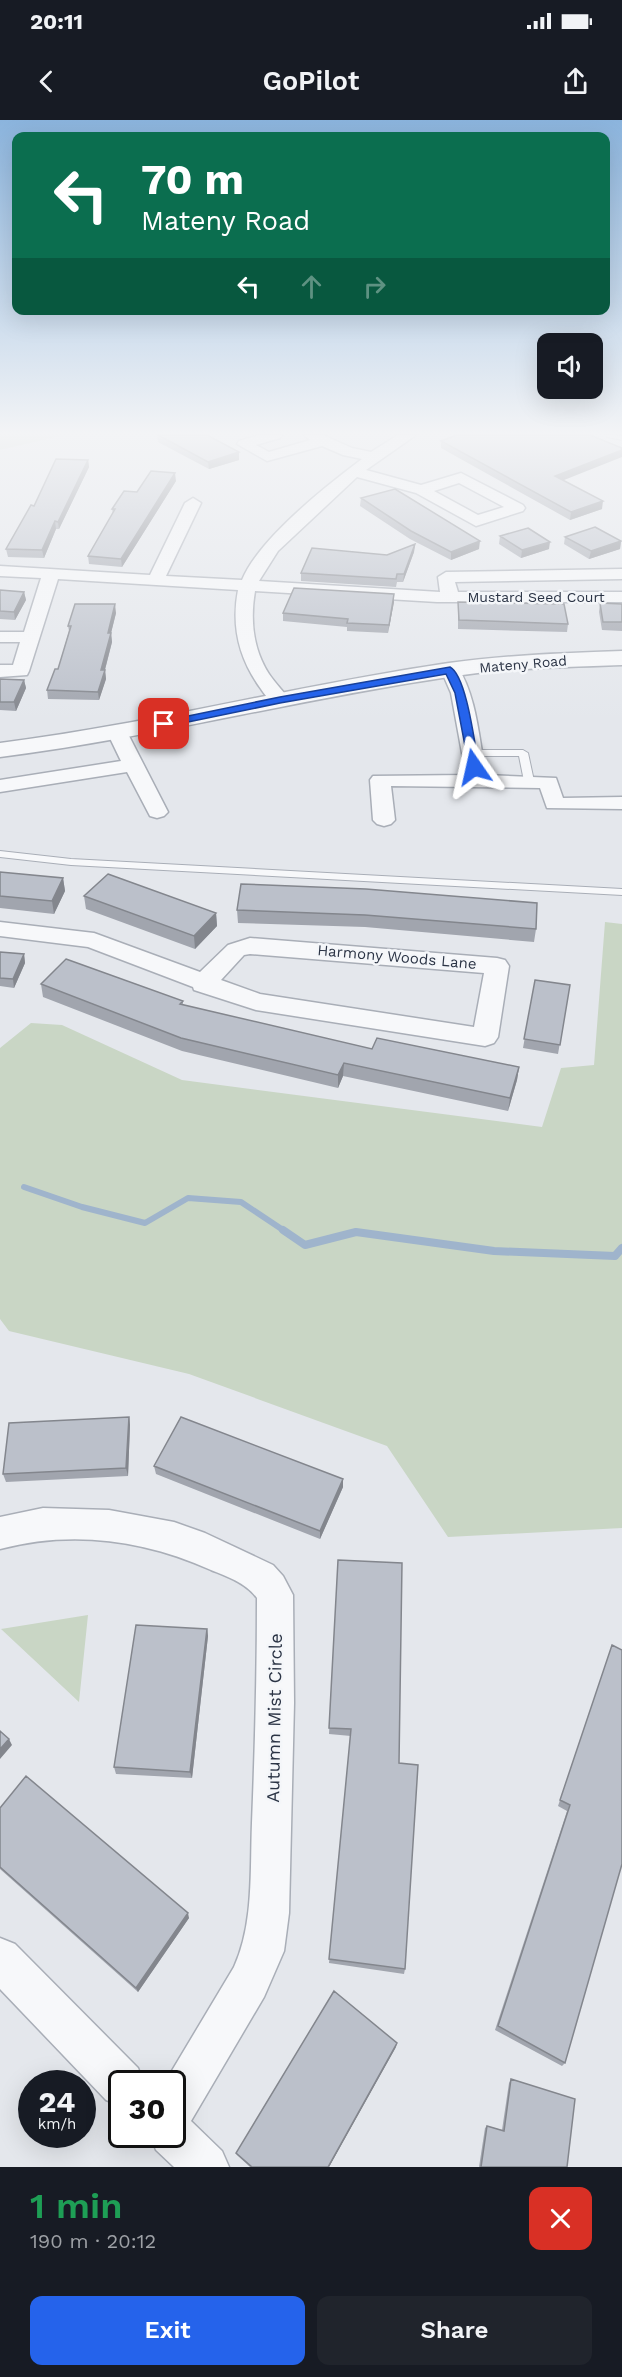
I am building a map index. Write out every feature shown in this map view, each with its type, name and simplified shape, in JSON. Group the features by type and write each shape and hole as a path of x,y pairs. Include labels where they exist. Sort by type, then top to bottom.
{"street":[{"path":"156,580 180,531"},
{"path":"280,700 257,670 246,641 242,611 247,586 260,561 289,531"},
{"name":"Mustard Seed Court","path":"0,571 450,597 622,597"},
{"name":"Mustard Seed Court","path":"450,597 446,577 622,574"},
{"path":"0,671 20,671 51,575"},
{"path":"0,637 31,637"},
{"name":"Mateny Road","path":"0,750 118,734 280,700 450,670 536,661 622,658"},
{"path":"450,670 460,693 477,781"},
{"path":"118,734 157,812"},
{"path":"0,786 134,765"},
{"path":"384,820 380,780 549,782 554,804 622,803"},
{"name":"Harmony Woods Lane","path":"0,929 94,941 203,984 256,1002 486,1037 497,966 250,946 236,950 203,984"},
{"name":"Autumn Mist Circle","path":"0,1533 17,1527 81,1523 176,1538 256,1573 269,1582 275,1595 275,1703 269,1913 263,1951 249,1982 186,2088"},
{"path":"0,1959 108,2070"},
{"path":"186,2148 206,2167"}],"lane":[{"path":"471,753 523,753 529,781"},
{"path":"0,854 71,862 622,892"}],"green space":[{"path":"605,922 622,924 622,1528 448,1537 387,1446 189,1374 9,1331 0,1319 0,1048 31,1023 62,1025 182,1080 542,1127 561,1068 594,1065"},
{"path":"88,1615 79,1702 1,1629"}],"building":[{"path":"16,531 51,531 42,550 6,549"},
{"path":"103,531 139,531 121,559 88,556"},
{"path":"411,531 463,531 480,541 451,552"},
{"path":"519,531 532,531 550,542 522,550 500,536"},
{"path":"584,531 602,531 621,541 591,551 565,537"},
{"path":"415,544 404,574 397,574 396,579 301,573 312,548 387,555"},
{"path":"294,588 394,594 389,625 347,623 348,619 283,613"},
{"path":"0,590 24,592 14,612 0,611"},
{"path":"458,602 564,604 568,624 459,620"},
{"path":"600,603 622,604 622,622 603,622"},
{"path":"75,604 115,604 108,633 111,633 101,670 105,670 98,692 47,690 55,669 58,669"},
{"path":"0,679 24,680 14,702 0,702"},
{"path":"0,872 63,878 52,901 0,896"},
{"path":"108,874 216,913 194,936 84,896"},
{"path":"241,884 366,889 537,903 536,929 365,915 237,910"},
{"path":"0,952 24,954 13,979 0,978"},
{"path":"66,959 183,1001 180,1004 372,1049 377,1038 519,1067 510,1098 344,1063 338,1075 181,1038 41,984"},
{"path":"535,980 570,985 560,1045 524,1039"},
{"path":"129,1417 126,1468 3,1474 9,1423"},
{"path":"181,1417 343,1479 320,1531 154,1466"},
{"path":"338,1560 402,1563 399,1763 418,1765 405,1969 329,1959 351,1729 329,1728"},
{"path":"136,1625 207,1629 190,1772 114,1767"},
{"path":"612,1645 622,1650 622,1864 565,2063 498,2026 570,1805 560,1800"},
{"path":"0,1731 9,1739 0,1749"},
{"path":"26,1776 188,1913 136,1988 0,1867 0,1808"},
{"path":"334,1991 397,2043 328,2167 252,2167 236,2153"},
{"path":"511,2079 575,2099 567,2167 481,2167 487,2126 504,2131"}],"waterway":[{"path":"24,1187 82,1207 145,1223 188,1198 241,1202 283,1230"},
{"path":"283,1230 305,1245 356,1232 494,1251 615,1256 622,1248"}],"route":[{"path":"164,724 280,700 450,670 460,693 474,767"}]}
